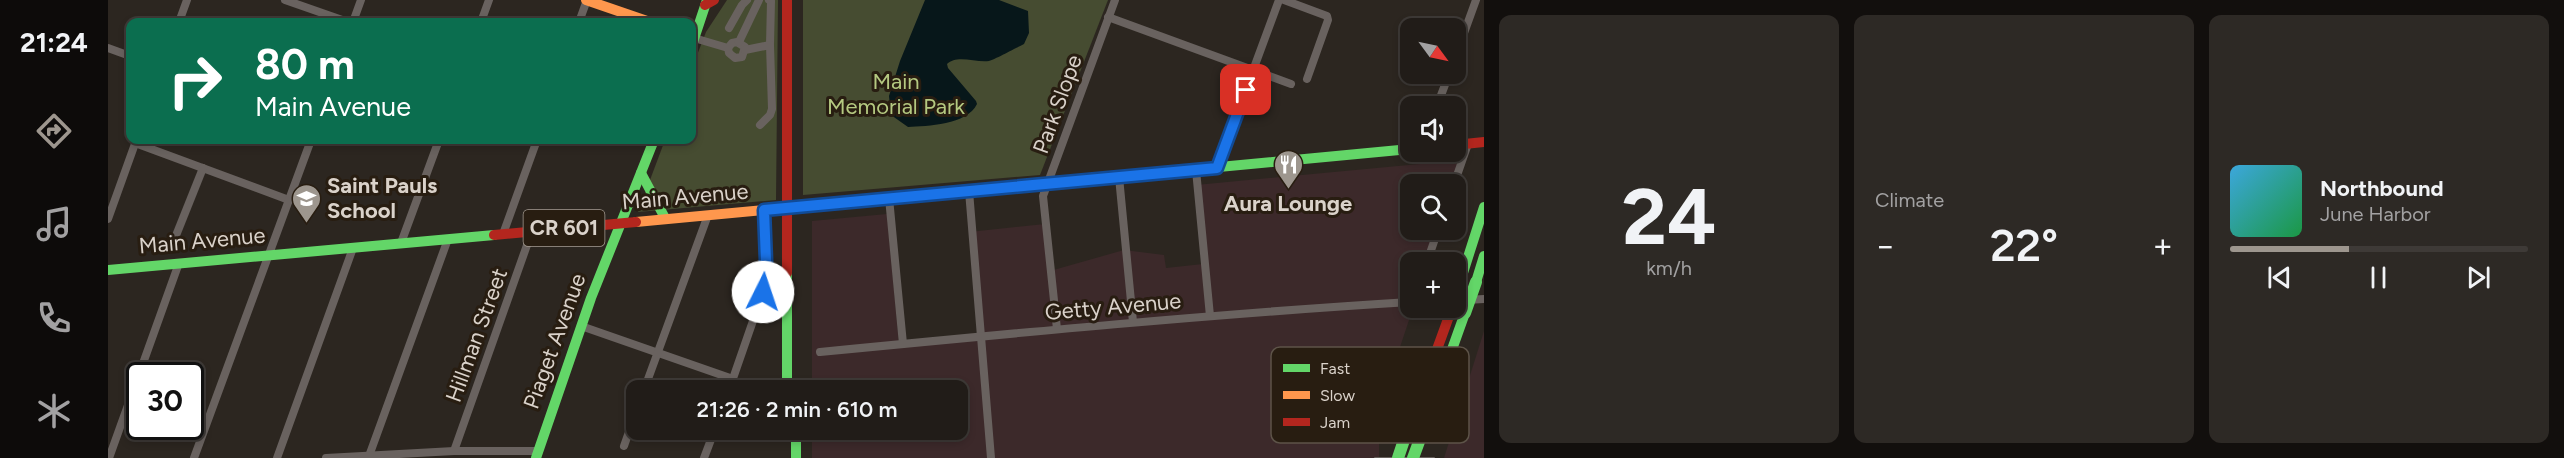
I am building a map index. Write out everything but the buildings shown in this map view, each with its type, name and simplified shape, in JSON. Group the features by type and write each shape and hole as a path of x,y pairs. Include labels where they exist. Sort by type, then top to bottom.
{"main road":[{"path":"587,0 639,18"},
{"path":"787,0 788,380"},
{"path":"795,0 796,380"},
{"path":"696,31 709,2"},
{"path":"1466,144 1484,142"},
{"name":"Piaget Avenue","path":"537,454 581,326 652,144"},
{"name":"Main Avenue","path":"108,270 1400,150"},
{"path":"641,173 665,218"},
{"path":"1466,264 1484,207"},
{"path":"1453,347 1484,256"},
{"path":"1438,347 1448,318"},
{"path":"787,440 787,458"},
{"path":"796,440 796,458"},
{"path":"1398,458 1403,443"},
{"path":"1413,458 1419,443"}],"street":[{"path":"180,18 187,0"},
{"path":"285,0 337,18"},
{"path":"354,18 361,0"},
{"path":"482,18 489,0"},
{"path":"580,18 587,0"},
{"path":"729,28 747,0"},
{"path":"739,42 759,0"},
{"path":"760,125 770,115 772,109 771,1 769,0"},
{"name":"Park Slope","path":"1057,329 1043,196 1115,0"},
{"path":"1217,168 1279,0"},
{"path":"1284,0 1327,16 1328,20 1307,79"},
{"path":"1466,28 1476,0"},
{"path":"1108,17 1291,84"},
{"path":"696,41 728,48"},
{"path":"728,48 732,43 739,42"},
{"path":"739,42 745,50"},
{"path":"745,50 770,45"},
{"path":"108,48 126,55"},
{"path":"728,48 732,57 737,58 742,57 745,50"},
{"path":"108,219 135,144"},
{"path":"143,144 289,200"},
{"path":"194,458 310,144"},
{"path":"401,243 438,144"},
{"path":"503,234 536,144"},
{"path":"175,238 203,168"},
{"path":"1196,170 1210,316"},
{"path":"1119,177 1133,322"},
{"path":"969,191 991,458"},
{"path":"889,198 903,344"},
{"path":"581,326 733,379 763,292 769,209"},
{"path":"648,380 708,215"},
{"name":"Hillman Street","path":"454,451 532,231"},
{"path":"369,456 448,239"},
{"path":"277,458 353,248"},
{"path":"109,458 179,263"},
{"path":"1466,302 1484,299"},
{"name":"Getty Avenue","path":"820,352 980,335 1400,303"},
{"path":"624,446 626,440"},
{"path":"704,458 711,440"},
{"path":"326,458 454,451 537,454"}],"shaded area":[{"path":"925,0 999,0 1028,11 1029,33 1024,44 991,60 956,60 947,64 976,101 977,104 972,111 946,123 908,127 891,115 889,96 900,61"},
{"path":"1461,162 1457,174 1400,174 1400,240 1436,240 1431,252 1400,252 1400,318 1410,318 1400,347 1271,347 1271,443 1379,443 1379,458 812,458 812,440 968,440 968,380 812,380 812,221 887,214 899,344 979,336 969,232 1045,224 1050,271 1124,250 1164,255 1166,268 1203,264 1196,185"},
{"path":"1484,331 1484,458 1444,458 1449,443 1469,443 1469,379"}],"green space":[{"path":"727,0 778,0 776,200 638,212 664,144 696,144 696,58 706,32"},
{"name":"Main Memorial Park","path":"803,0 1108,0 1040,175 803,195"}],"railway":[{"path":"1375,458 1434,458"}],"traffic: fast":[{"path":"696,33 707,0"},
{"path":"536,458 591,298 652,144"},
{"path":"806,206 1400,150"},
{"path":"641,173 665,218"},
{"path":"1466,263 1484,207"},
{"path":"108,270 494,235"},
{"path":"1476,282 1484,256"},
{"path":"787,273 787,380"},
{"path":"1466,310 1476,282"},
{"path":"1453,347 1463,318"},
{"path":"796,440 796,458"},
{"path":"1398,458 1403,443"},
{"path":"1413,458 1419,443"}],"traffic: slow":[{"path":"586,0 638,18"},
{"path":"775,209 806,206"},
{"path":"636,222 775,209"}],"traffic: jam":[{"path":"705,5 714,0"},
{"path":"787,0 787,273"},
{"path":"1466,144 1484,142"},
{"path":"494,235 636,222"},
{"path":"1438,347 1448,318"}],"place":[{"name":"Aura Lounge","path":"1288,190"},
{"name":"Saint Pauls School","path":"306,224"}],"route":[{"path":"763,292 766,261 764,210 1217,168 1246,90"}]}
